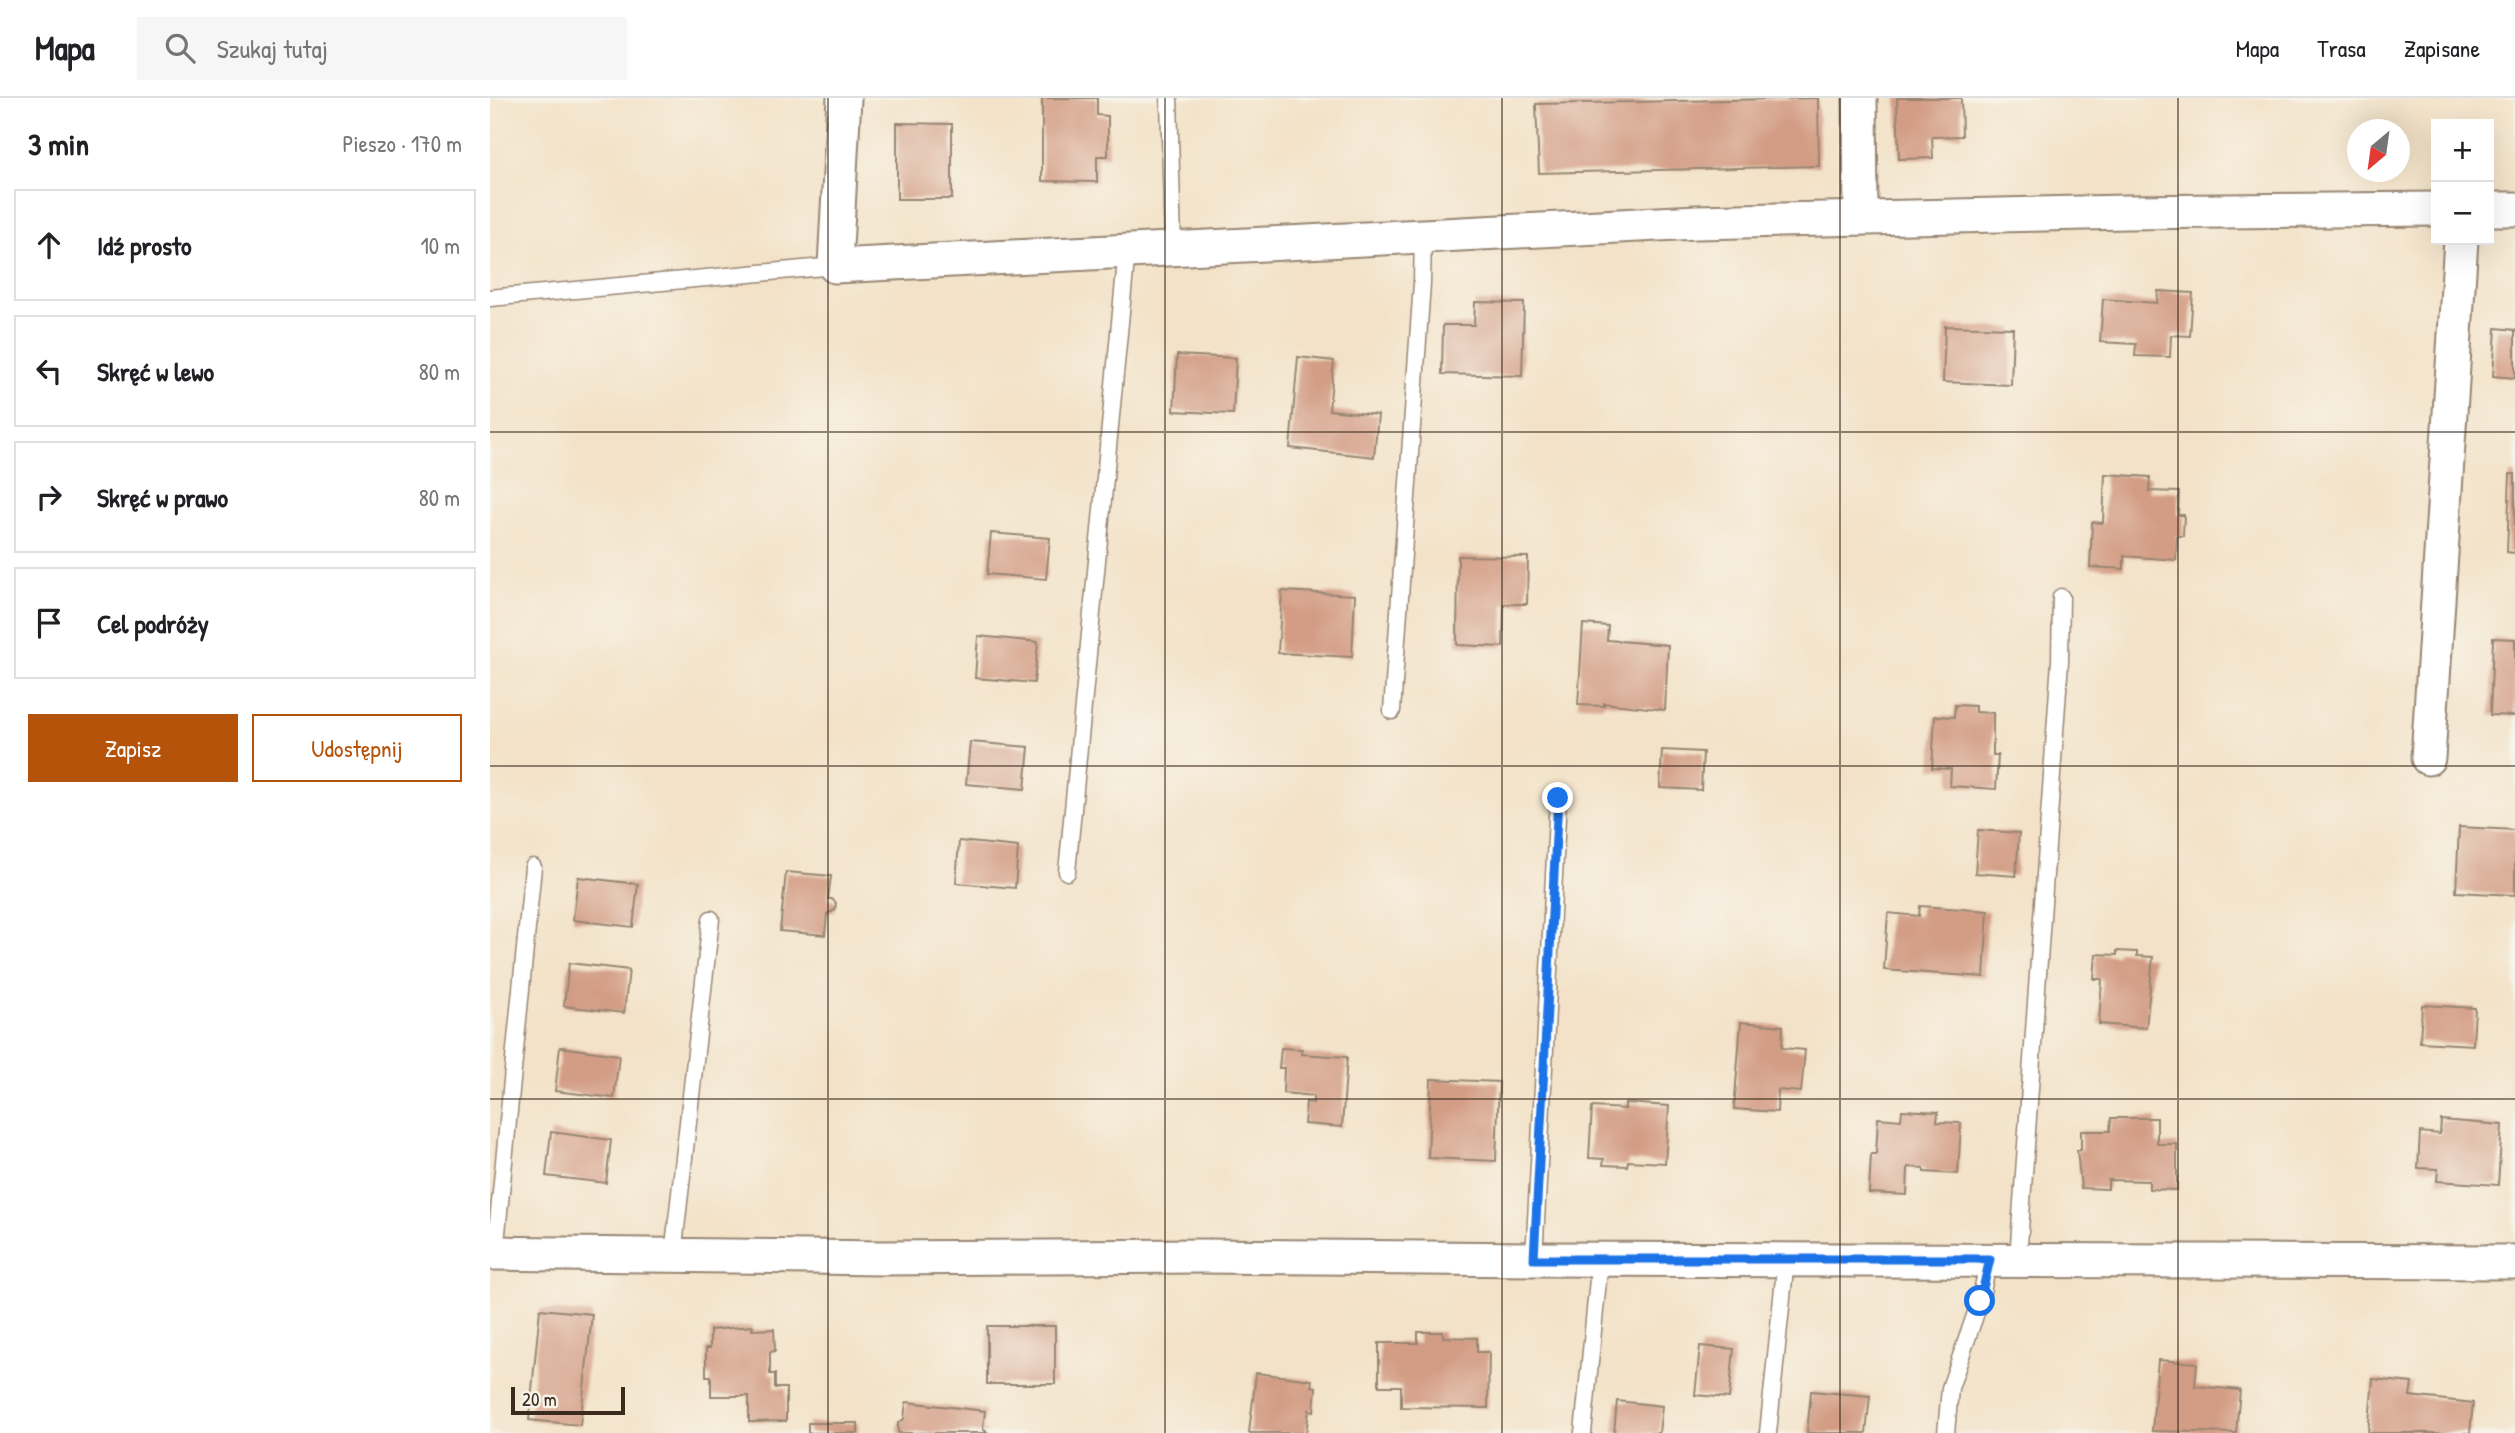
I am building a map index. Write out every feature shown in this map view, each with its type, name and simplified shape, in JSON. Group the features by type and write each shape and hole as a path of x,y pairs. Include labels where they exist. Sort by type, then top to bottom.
{"street":[{"path":"844,98 835,266 1697,222 2431,209"},
{"path":"1860,98 1861,218"},
{"path":"2494,209 2515,209"},
{"path":"2428,758 2461,245"},
{"path":"493,1253 882,1258 1204,1256 2515,1262"}],"lane":[{"path":"1169,98 1173,247"},
{"path":"1392,711 1423,237"},
{"path":"1067,872 1127,250"},
{"path":"490,298 835,266"},
{"path":"1946,1433 1950,1388 1980,1301 2004,1259 2060,661 2062,597"},
{"path":"1534,1259 1558,798"},
{"path":"493,1253 533,867"},
{"path":"673,1255 711,919"},
{"path":"1583,1433 1600,1259"},
{"path":"1768,1433 1786,1259"}],"building":[{"path":"1042,98 1097,98 1097,115 1108,116 1108,156 1097,156 1097,182 1042,181"},
{"path":"1818,98 1819,166 1539,173 1536,104"},
{"path":"1897,98 1961,98 1962,136 1932,137 1933,158 1899,159"},
{"path":"897,123 952,124 952,199 897,199"},
{"path":"2158,291 2193,293 2190,336 2171,335 2170,357 2135,356 2136,344 2100,342 2103,299 2157,303"},
{"path":"1475,302 1524,303 1522,376 1442,374 1443,325 1474,325"},
{"path":"1945,326 2013,328 2011,385 1943,382"},
{"path":"2496,328 2515,330 2515,378 2493,376"},
{"path":"1177,355 1236,358 1233,414 1174,411"},
{"path":"1298,357 1334,361 1329,410 1378,415 1374,457 1290,448"},
{"path":"2105,474 2150,477 2149,491 2179,492 2178,515 2184,515 2183,536 2177,536 2176,560 2124,556 2124,569 2090,567 2092,522 2103,523"},
{"path":"2510,474 2515,474 2515,553 2507,552"},
{"path":"991,533 1050,538 1046,579 987,574"},
{"path":"1458,556 1528,557 1527,604 1504,604 1503,647 1457,645"},
{"path":"1282,591 1355,595 1352,657 1278,653"},
{"path":"1583,624 1608,626 1607,640 1668,645 1665,710 1604,703 1604,706 1578,705"},
{"path":"978,636 1038,642 1034,683 975,678"},
{"path":"2493,638 2515,639 2515,716 2490,715"},
{"path":"1955,705 1975,706 1975,712 1993,713 1993,755 1998,755 1996,789 1950,786 1951,769 1932,768 1935,716 1954,717"},
{"path":"970,742 1029,747 1025,789 966,784"},
{"path":"1662,750 1703,752 1701,790 1660,788"},
{"path":"2459,827 2515,830 2515,895 2456,892"},
{"path":"1978,830 2019,833 2016,876 1975,873"},
{"path":"959,841 1018,847 1015,888 956,883"},
{"path":"786,872 831,876 828,899 836,903 835,910 827,914 825,935 780,931"},
{"path":"578,877 638,884 633,927 573,920"},
{"path":"1920,906 1988,911 1984,977 1884,970 1888,913 1919,916"},
{"path":"2117,951 2137,952 2137,956 2153,957 2146,1028 2099,1024 2102,979 2094,979 2096,954 2117,955"},
{"path":"569,963 629,970 624,1013 564,1006"},
{"path":"2422,1005 2475,1008 2473,1045 2420,1042"},
{"path":"1741,1022 1783,1026 1782,1048 1805,1050 1801,1092 1778,1090 1777,1112 1734,1109"},
{"path":"560,1047 619,1055 614,1098 555,1091"},
{"path":"1281,1048 1302,1049 1301,1054 1347,1057 1342,1127 1304,1124 1306,1102 1313,1103 1313,1096 1283,1093 1284,1068 1279,1068"},
{"path":"1431,1079 1499,1082 1496,1161 1428,1158"},
{"path":"1625,1103 1669,1106 1665,1163 1628,1161 1627,1166 1603,1165 1604,1159 1589,1158 1592,1107 1625,1109"},
{"path":"1902,1110 1938,1112 1937,1122 1961,1123 1958,1174 1924,1172 1924,1168 1908,1167 1907,1195 1869,1193 1871,1154 1876,1154 1878,1118 1901,1120"},
{"path":"2111,1118 2157,1118 2157,1144 2177,1144 2177,1190 2149,1189 2149,1181 2108,1180 2108,1189 2081,1188 2077,1150 2081,1150 2081,1131 2110,1131"},
{"path":"2441,1120 2502,1125 2498,1185 2437,1181 2438,1169 2418,1168 2420,1132 2440,1134"},
{"path":"551,1132 611,1140 606,1183 546,1176"},
{"path":"540,1309 592,1314 580,1425 529,1420"},
{"path":"753,1326 752,1330 774,1329 775,1351 770,1352 770,1374 775,1374 775,1388 786,1388 786,1421 749,1422 749,1396 711,1396 711,1376 706,1376 706,1348 710,1348 710,1330"},
{"path":"987,1326 1055,1326 1055,1384 987,1384"},
{"path":"1418,1332 1443,1332 1443,1337 1477,1338 1477,1352 1489,1352 1488,1408 1401,1407 1401,1386 1379,1386 1379,1343 1418,1343"},
{"path":"1700,1346 1734,1349 1729,1398 1695,1395"},
{"path":"2158,1360 2197,1363 2195,1386 2240,1390 2236,1433 2152,1431"},
{"path":"1256,1373 1312,1380 1311,1386 1316,1387 1314,1411 1309,1410 1306,1433 1249,1433"},
{"path":"2373,1379 2412,1383 2410,1396 2473,1403 2470,1433 2368,1433"},
{"path":"1811,1391 1870,1396 1866,1433 1807,1433"},
{"path":"1617,1401 1662,1406 1659,1433 1614,1433"},
{"path":"906,1402 985,1411 983,1429 988,1433 898,1433 898,1423 904,1419"},
{"path":"808,1423 858,1423 858,1433 808,1433"}],"route":[{"path":"1558,798 1534,1259 1990,1259 1980,1301"}]}
